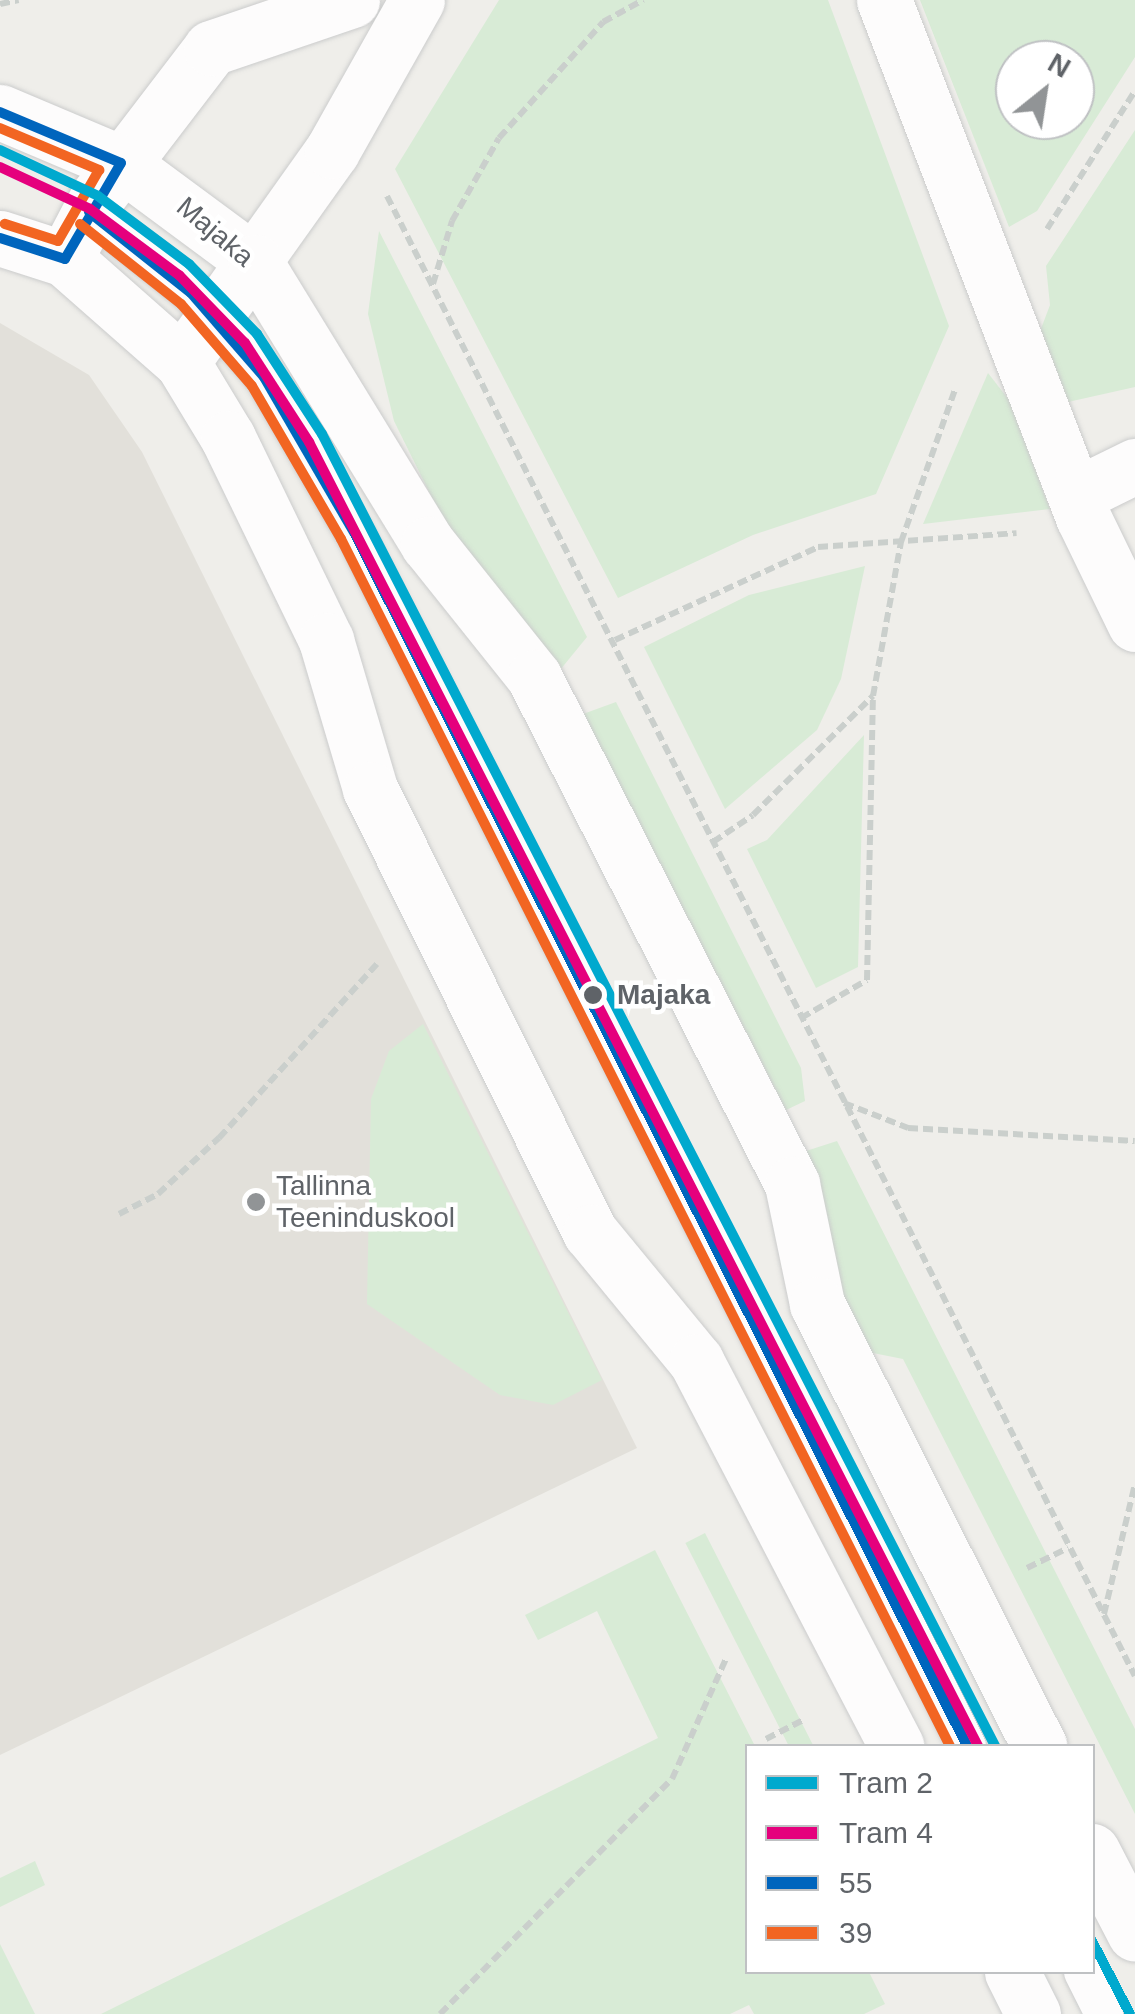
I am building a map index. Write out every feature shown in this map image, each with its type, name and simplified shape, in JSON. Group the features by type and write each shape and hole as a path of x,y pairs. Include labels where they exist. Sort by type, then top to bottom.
{"street":[{"path":"77,236 122,163 211,48 352,0"},
{"path":"182,362 217,320 332,151 417,0"},
{"path":"884,0 1080,506 1135,624"},
{"name":"Majaka","path":"0,112 122,163 254,262 428,544 549,704 792,1184 818,1304 1037,1744"},
{"path":"0,238 77,236"},
{"path":"77,236 182,362 295,566 370,789 590,1232 696,1361 895,1744"},
{"path":"1080,506 1135,466"},
{"path":"1095,1857 1135,1934"},
{"path":"1013,1974 1034,2014"}],"lane":[{"path":"77,236 217,320 264,377 354,532 967,1744"},
{"path":"1083,1974 1104,2014"}],"path":[{"path":"0,3 19,0"},
{"path":"433,286 452,221 498,138 603,22 643,0"},
{"path":"801,1018 867,980 872,696 901,542 942,411 1135,90"},
{"path":"384,191 615,640 843,1102 1135,1676"},
{"path":"615,640 818,547 1008,536 1080,506"},
{"path":"713,842 753,815 872,696"},
{"path":"120,1214 158,1194 219,1138 386,950"},
{"path":"843,1102 908,1128 1135,1142"},
{"path":"1103,1615 1135,1484"},
{"path":"1012,1574 1068,1548"},
{"path":"440,2014 672,1779 726,1659"},
{"path":"766,1739 814,1715"}],"shaded area":[{"name":"Tallinna Teeninduskool","path":"0,323 89,375 142,452 637,1448 0,1755"}],"green space":[{"path":"499,0 828,0 949,326 876,494 753,535 618,598 395,169"},
{"path":"920,0 1135,0 1135,57 1095,120 1095,40 995,40 995,140 1082,140 1037,211 1009,227"},
{"path":"1135,130 1135,387 1068,402 1039,334 1050,305 1046,266"},
{"path":"379,231 587,637 560,670 440,514 394,421 368,314"},
{"path":"988,373 1009,400 1050,509 923,524"},
{"path":"865,566 841,679 817,730 725,809 644,647 749,595"},
{"path":"616,702 801,1068 805,1101 786,1110 583,714"},
{"path":"864,735 858,967 816,988 747,849 767,840"},
{"path":"423,1024 602,1380 553,1405 500,1395 367,1304 371,1099 389,1051"},
{"path":"837,1141 1135,1729 1135,1814 903,1359 863,1351 835,1282 806,1151"},
{"path":"705,1533 813,1744 788,1744 685,1543"},
{"path":"655,1550 754,1744 745,1744 745,1974 870,1974 885,2004 864,2014 754,2014 749,2005 730,2014 101,2014 658,1738 597,1611 538,1640 525,1615"},
{"path":"35,1861 45,1885 0,1907 0,1878"},
{"path":"0,1944 35,2014 0,2014"}],"tram line":[{"name":"2","path":"0,150 98,196 189,264 257,334 322,434 994,1744"},
{"name":"4","path":"0,167 90,209 179,275 245,343 309,442 977,1744"},
{"name":"2","path":"1095,1947 1130,2014"}],"transit line":[{"name":"55","path":"0,112 121,163 65,259 0,238"},
{"name":"39","path":"0,128 99,170 58,241 5,224"},
{"name":"55","path":"89,212 191,293 264,377 354,532 966,1744"},
{"name":"39","path":"80,224 181,304 252,386 341,539 949,1744"}],"place":[{"name":"Majaka","path":"593,995"},
{"name":"Tallinna Teeninduskool","path":"256,1202"}]}
